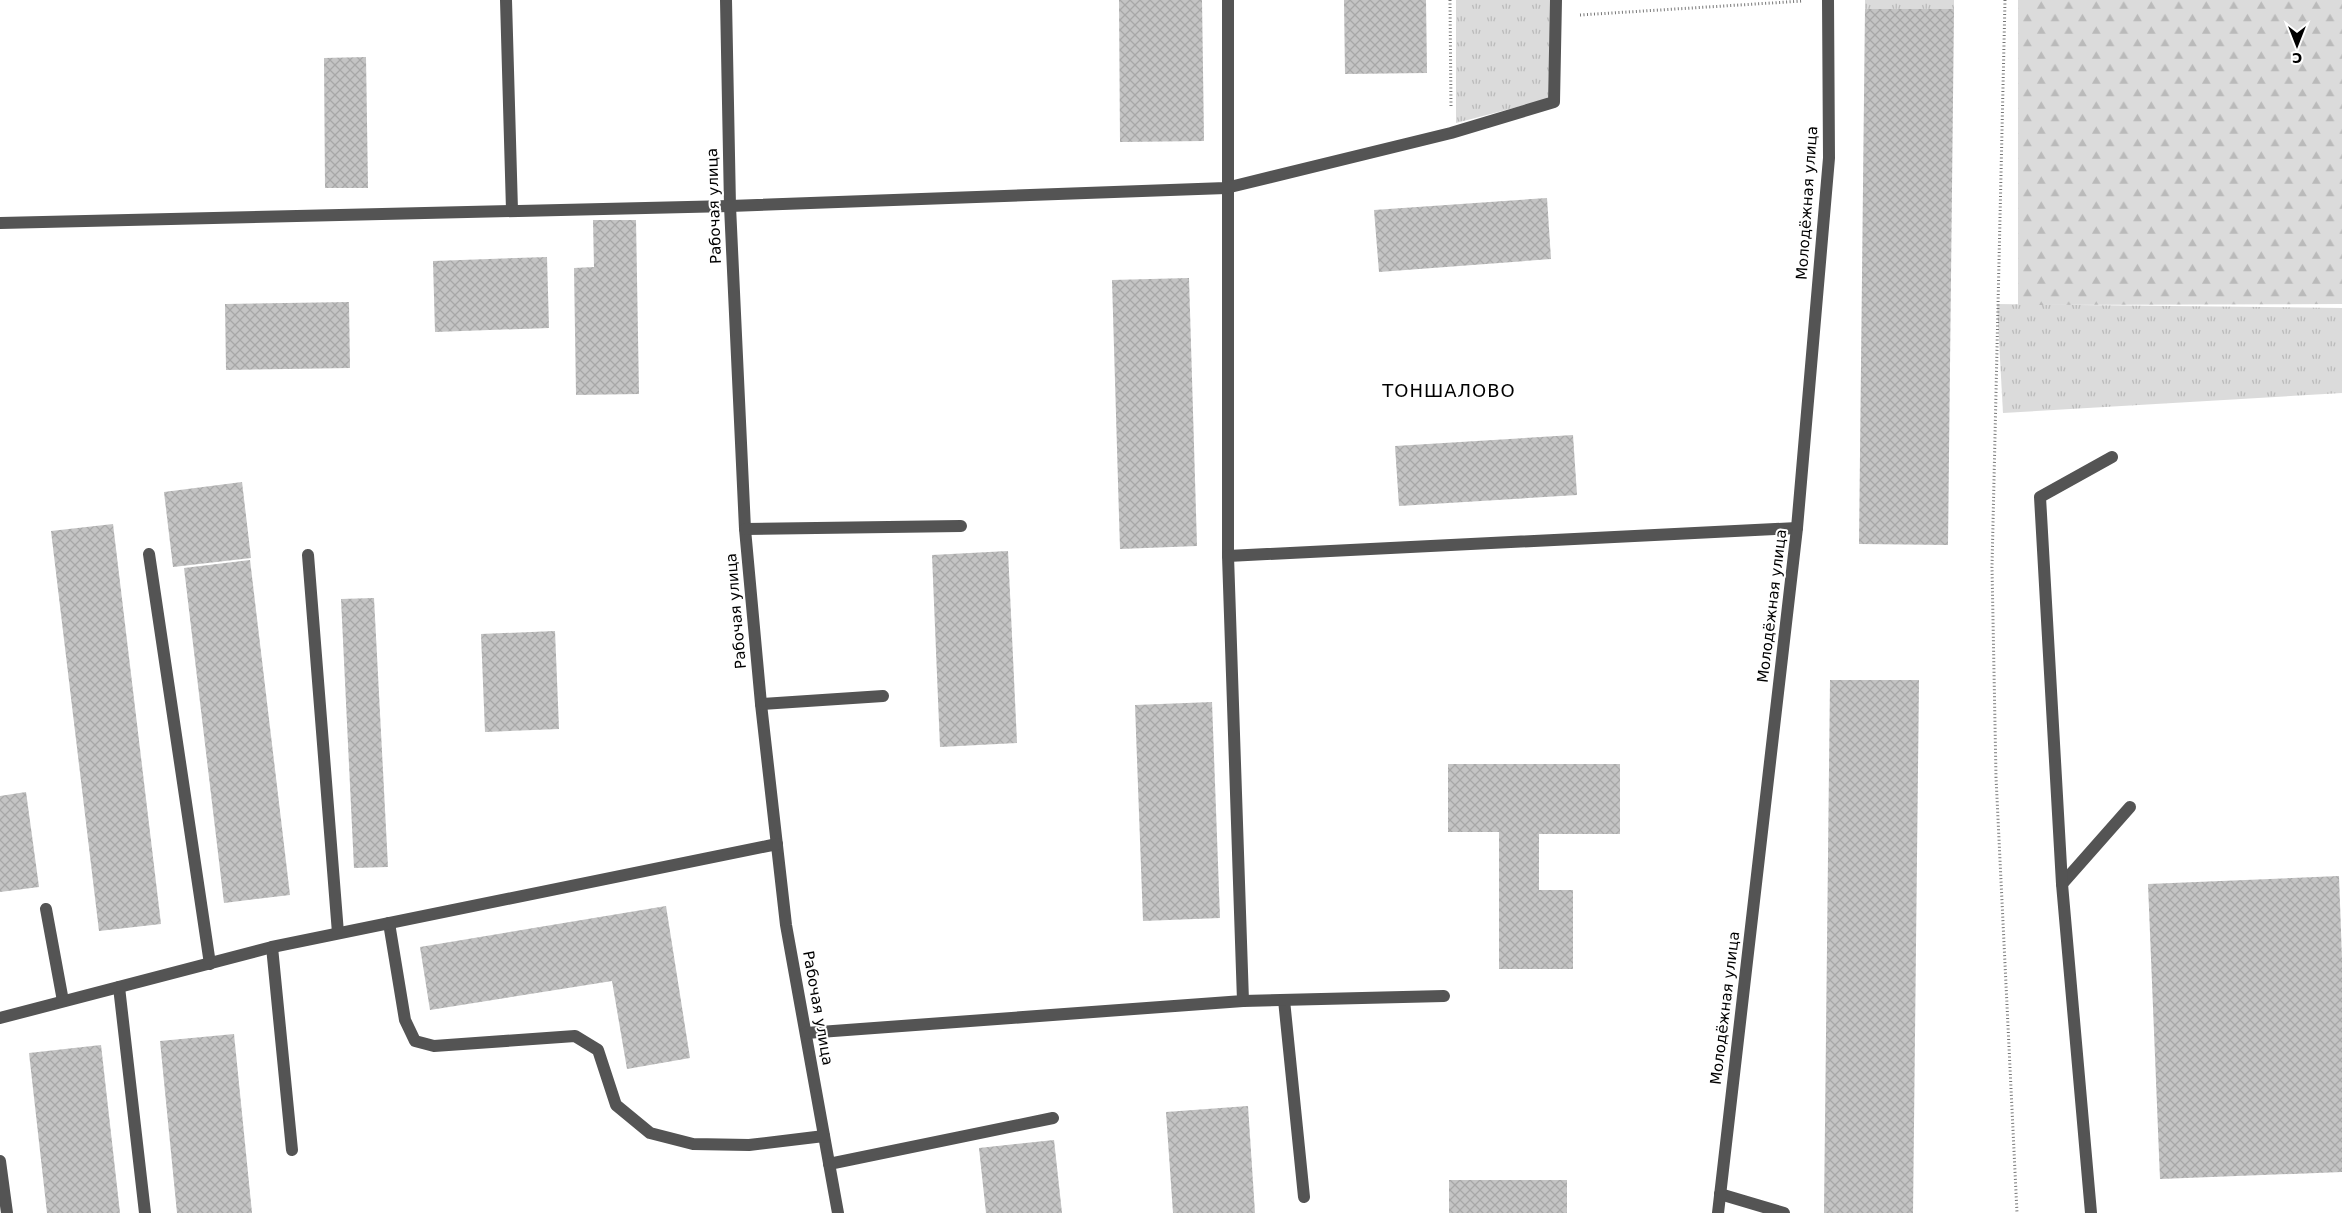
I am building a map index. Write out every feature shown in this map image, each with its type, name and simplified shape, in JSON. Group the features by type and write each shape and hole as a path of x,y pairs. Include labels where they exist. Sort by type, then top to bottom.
{"street":[{"path":"506,0 512,210"},
{"name":"Рабочая улица","path":"726,0 730,206 745,529 761,704 786,925 838,1213"},
{"path":"1228,0 1226,188 1228,556 1243,1001"},
{"path":"0,223 730,206 1226,188 1451,133 1554,102 1556,0"},
{"name":"Молодёжная улица","path":"1718,1213 1797,528 1829,158 1828,0"},
{"path":"2091,1213 2062,884 2040,497 2112,457"},
{"path":"745,529 961,526"},
{"path":"1228,556 1797,528"},
{"path":"149,554 210,964"},
{"path":"308,555 338,933"},
{"path":"761,704 883,696"},
{"path":"2062,884 2130,806"},
{"path":"0,1018 272,948 338,933 777,844"},
{"path":"46,909 63,1001"},
{"path":"389,923 405,1020 415,1041 434,1046 575,1036 598,1050 616,1105 650,1133 693,1144 750,1145 824,1136"},
{"path":"272,948 292,1150"},
{"path":"119,987 145,1213"},
{"path":"806,1033 1243,1001 1444,996"},
{"path":"1284,1000 1304,1197"},
{"path":"829,1164 1053,1118"},
{"path":"0,1161 7,1213"},
{"path":"1720,1194 1784,1213"}],"path":[{"path":"1450,0 1451,133"},
{"path":"2006,0 1992,567 1996,776 2017,1213"},
{"path":"1557,17 1804,1"}],"green space":[{"path":"1456,0 1551,0 1548,99 1456,123"},
{"path":"1865,0 1954,0 1954,9 1865,9"},
{"path":"2018,0 2342,0 2342,304 2018,305"},
{"path":"1997,304 2342,308 2342,393 2003,413"}],"building":[{"path":"1119,0 1202,0 1204,141 1120,142"},
{"path":"1344,0 1426,0 1427,73 1345,74"},
{"path":"1865,9 1954,9 1948,545 1859,544"},
{"path":"366,57 368,188 325,188 324,58"},
{"path":"1547,198 1551,259 1379,272 1374,210"},
{"path":"593,220 636,220 639,394 576,395 574,268 594,267"},
{"path":"547,257 549,328 435,332 433,261"},
{"path":"1189,278 1197,546 1120,549 1112,280"},
{"path":"349,302 350,368 226,370 225,304"},
{"path":"1573,435 1577,495 1399,506 1395,446"},
{"path":"242,482 251,558 173,567 164,492"},
{"path":"113,524 161,924 99,931 51,531"},
{"path":"1008,551 1017,743 940,747 932,555"},
{"path":"250,560 290,895 224,903 184,568"},
{"path":"374,598 388,867 354,868 341,599"},
{"path":"555,631 559,729 485,732 481,634"},
{"path":"1830,680 1919,680 1913,1213 1824,1213"},
{"path":"1212,702 1220,918 1143,921 1135,705"},
{"path":"1448,764 1620,764 1620,834 1539,834 1539,890 1573,890 1573,969 1499,969 1499,832 1448,832"},
{"path":"26,792 39,887 0,892 0,796"},
{"path":"2339,876 2342,959 2342,1172 2160,1179 2148,884"},
{"path":"666,906 690,1058 627,1069 612,981 430,1010 420,947"},
{"path":"234,1034 252,1213 177,1213 160,1041"},
{"path":"101,1045 120,1213 47,1213 29,1053"},
{"path":"1248,1106 1255,1213 1173,1213 1166,1112"},
{"path":"1054,1140 1062,1213 986,1213 979,1148"},
{"path":"1449,1180 1567,1180 1567,1213 1449,1213"}],"district":[{"name":"ТОНШАЛОВО","path":"1449,391"}]}
